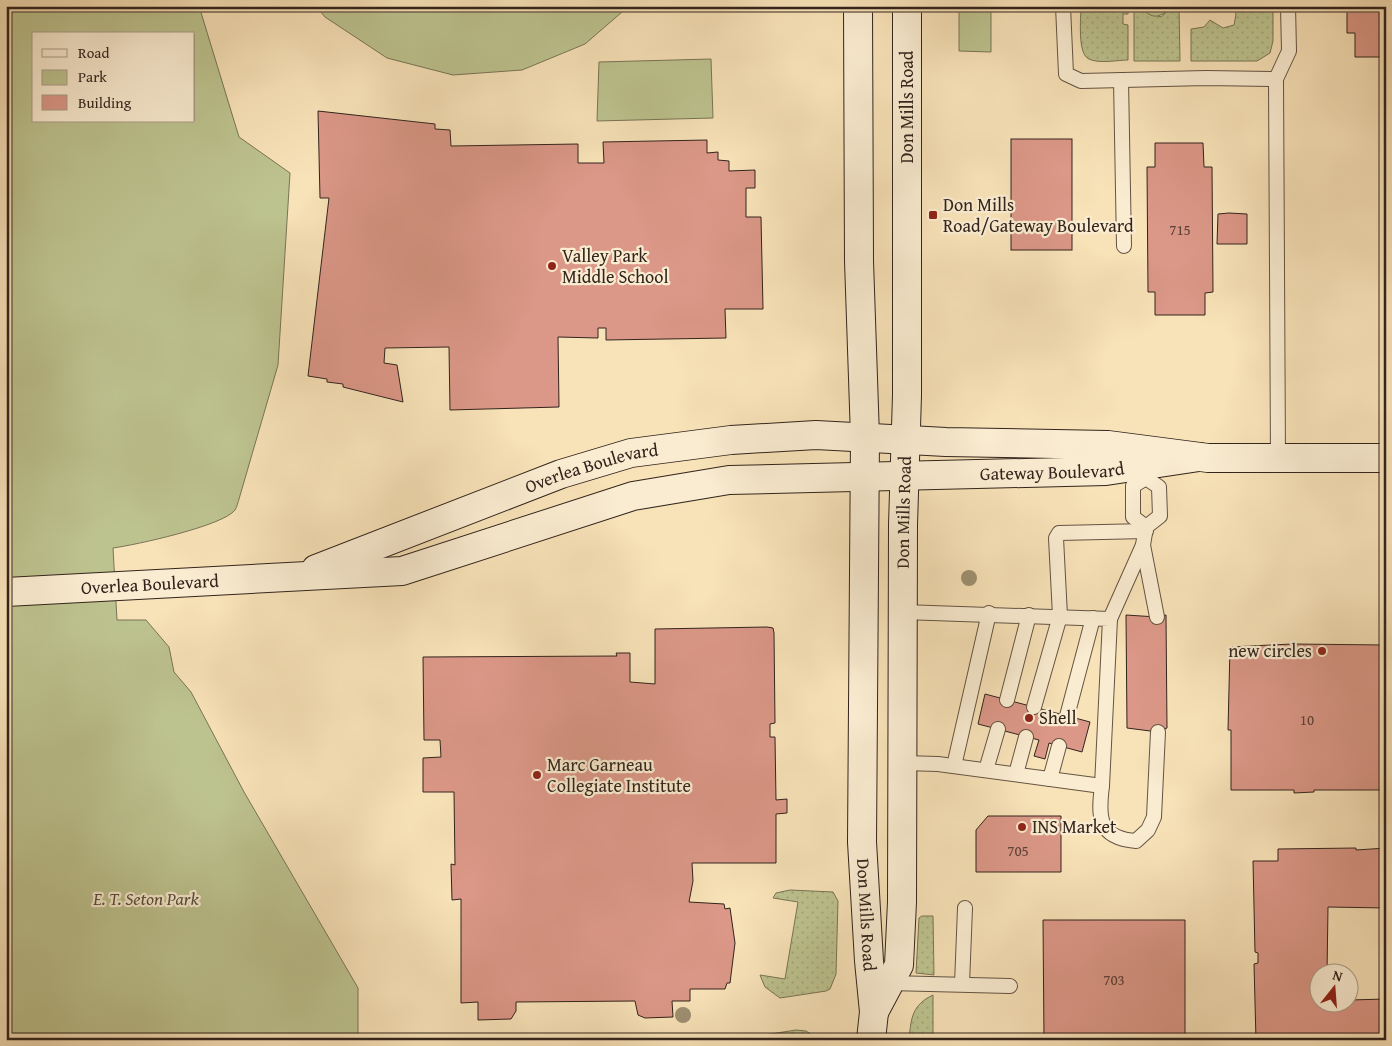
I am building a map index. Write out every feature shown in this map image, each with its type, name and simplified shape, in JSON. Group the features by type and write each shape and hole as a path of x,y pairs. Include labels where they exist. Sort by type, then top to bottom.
{"main road":[{"name":"Don Mills Road","path":"858,6 859,260 865,437 862,842 874,1012 871,1040"},
{"name":"Don Mills Road","path":"874,1012 899,965 903,763 904,475 906,440 907,6"},
{"name":"Overlea Boulevard","path":"293,578 561,474 631,453 731,440 816,435 906,440"},
{"name":"Gateway Boulevard","path":"906,440 1108,445 1199,457 1386,458"},
{"name":"Gateway Boulevard","path":"904,475 946,477 1146,471 1199,457"},
{"name":"Overlea Boulevard","path":"6,592 402,571 633,496 729,480 904,475"}],"lane":[{"path":"1063,6 1066,74 1082,81 1276,79"},
{"path":"1278,457 1276,79 1289,51 1288,6"},
{"path":"1121,80 1124,246"},
{"path":"1146,529 1133,518 1134,486 1146,471 1159,487 1160,516 1146,529 1144,545 1157,617"},
{"path":"1034,707 1060,616 1056,538 1059,533 1146,529"},
{"path":"1144,545 1110,619 1102,786 1099,809 1106,830 1124,840 1136,841 1148,830 1154,818 1158,732"},
{"path":"903,612 988,613 1110,619"},
{"path":"954,766 988,613"},
{"path":"1007,700 1029,615"},
{"path":"1067,716 1093,618"},
{"path":"986,770 998,729"},
{"path":"1016,774 1026,737"},
{"path":"1050,779 1059,746"},
{"path":"903,763 954,766 1102,786"},
{"path":"962,984 964,908"},
{"path":"889,983 1010,986"}],"green space":[{"name":"E. T. Seton Park","path":"6,6 199,6 239,137 290,173 278,365 238,503 235,510 214,522 158,539 113,548 117,620 146,620 169,647 174,672 191,692 244,792 358,988 358,1040 6,1040"},
{"path":"316,6 629,6 585,44 522,70 453,75 387,58 325,17"},
{"path":"959,6 991,6 991,52 959,51"},
{"path":"1081,6 1123,6 1128,8 1128,14 1123,14 1123,24 1128,25 1128,60 1098,61 1085,56 1080,35"},
{"path":"1134,6 1139,6 1144,11 1161,17 1173,6 1179,6 1180,61 1134,61"},
{"path":"1139,6 1173,6 1160,15 1153,16"},
{"path":"1233,6 1273,6 1273,41 1270,53 1257,61 1191,61 1191,29 1204,27 1210,20 1223,28 1234,25 1236,14"},
{"path":"711,59 713,118 597,121 599,62"},
{"path":"790,890 833,892 838,901 836,974 830,989 826,991 780,998 765,987 760,975 785,979 798,902 773,898 776,893"},
{"path":"922,916 933,916 934,975 916,973 919,918"},
{"path":"933,995 933,1040 909,1040 914,1013 921,1003"},
{"path":"796,1030 806,1031 820,1040 764,1040 764,1035"}],"building":[{"path":"1347,6 1386,6 1386,57 1355,57 1355,33 1347,33"},
{"path":"318,111 435,124 435,129 450,130 451,146 578,144 578,163 604,163 603,142 707,140 707,153 718,152 718,160 729,161 729,171 755,170 755,188 746,188 746,217 761,217 763,309 725,309 726,338 606,340 606,328 598,328 598,338 558,337 559,407 450,410 449,347 385,348 384,363 397,365 403,402 343,387 343,384 327,382 327,379 308,376 329,198 320,198"},
{"path":"1011,139 1072,139 1072,250 1011,250"},
{"path":"1155,143 1203,143 1204,167 1212,167 1213,292 1205,293 1205,315 1155,315 1155,292 1148,292 1147,167 1155,167"},
{"path":"1218,214 1247,214 1247,244 1217,244"},
{"path":"1126,615 1157,617 1166,615 1167,728 1158,732 1127,728"},
{"path":"773,628 774,633 775,723 770,724 770,737 775,737 776,800 787,799 787,813 776,814 776,863 692,863 693,881 689,902 724,904 725,909 730,908 735,943 730,983 727,983 725,989 690,989 690,1001 672,1001 673,1017 645,1018 638,1015 635,1001 516,1002 516,1011 511,1019 478,1020 478,1002 461,1003 461,899 452,900 451,864 455,865 454,792 423,792 423,758 441,757 440,740 424,740 423,657 617,656 616,653 630,653 630,682 655,684 655,629"},
{"path":"1292,644 1386,645 1386,790 1314,790 1314,792 1294,793 1294,790 1231,790 1231,730 1228,730 1230,647"},
{"path":"985,694 1090,722 1082,752 1049,743 1045,759 1034,756 1039,740 978,724"},
{"path":"988,816 1061,816 1061,872 976,872 976,830"},
{"path":"1356,848 1356,850 1386,848 1386,908 1328,907 1327,964 1310,964 1310,1014 1360,1014 1360,1000 1386,999 1386,1040 1256,1040 1254,964 1258,963 1258,953 1255,952 1253,861 1278,861 1278,849"},
{"path":"1043,920 1185,920 1185,1040 1044,1040"}],"place":[{"name":"Don Mills Road/Gateway Boulevard","path":"933,215"},
{"name":"Valley Park Middle School","path":"552,266"},
{"name":"new circles","path":"1322,651"},
{"name":"Shell","path":"1029,718"},
{"name":"Marc Garneau Collegiate Institute","path":"537,775"},
{"name":"INS Market","path":"1022,827"}]}
